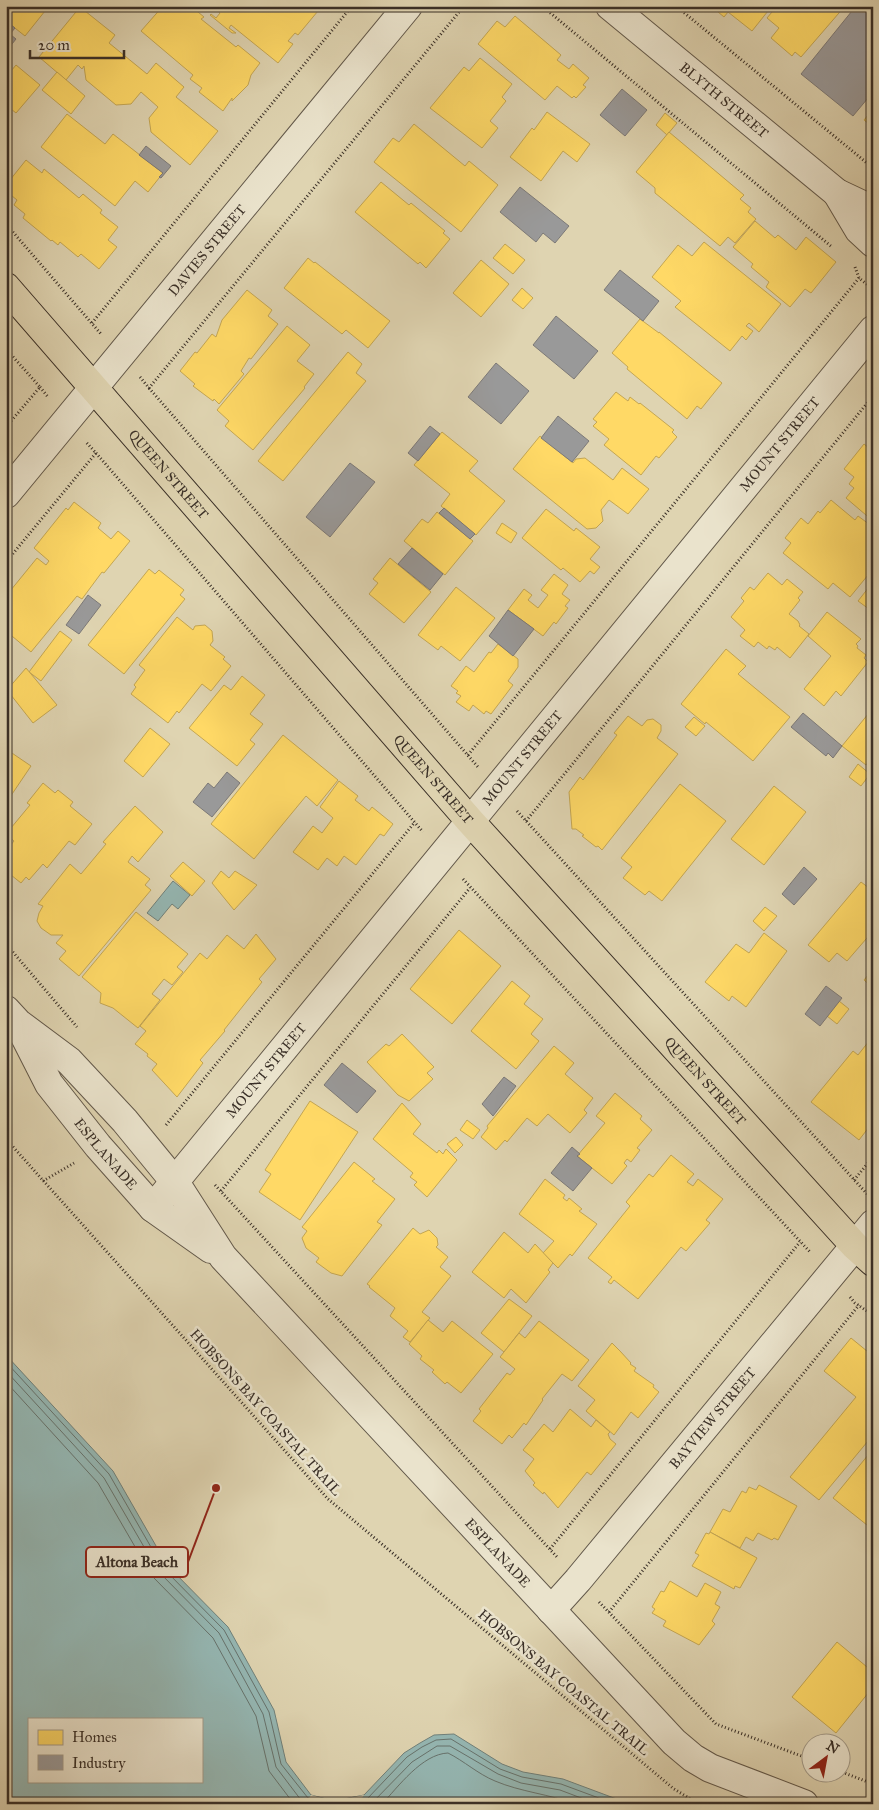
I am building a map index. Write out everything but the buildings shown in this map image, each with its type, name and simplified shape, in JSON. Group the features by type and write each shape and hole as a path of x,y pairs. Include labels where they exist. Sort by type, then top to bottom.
{"main road":[{"name":"QUEEN STREET","path":"6,287 470,821 864,1254"}],"street":[{"name":"DAVIES STREET","path":"6,494 408,6"},
{"name":"BLYTH STREET","path":"610,6 837,193 873,210"},
{"name":"BLYTH STREET","path":"837,193 859,230 873,244"},
{"name":"MOUNT STREET","path":"152,1208 873,330"},
{"name":"ESPLANADE","path":"12,1016 69,1060 125,1121 175,1182 223,1257 674,1742 710,1768 804,1804"},
{"name":"ESPLANADE","path":"12,1016 49,1084 98,1146 152,1208 223,1257"},
{"name":"BAYVIEW STREET","path":"551,1610 578,1580 830,1275 864,1254 873,1224"}],"path":[{"path":"92,323 352,6"},
{"path":"542,6 840,253"},
{"path":"676,6 873,168"},
{"path":"855,265 859,278 873,289"},
{"path":"468,755 859,278"},
{"path":"6,349 40,387 6,427"},
{"path":"526,821 873,396"},
{"path":"96,453 470,888 830,1275 859,1305 873,1315"},
{"path":"415,822 163,1128 191,1161 221,1191 578,1580 716,1724 802,1756"},
{"path":"221,1191 470,888"},
{"path":"6,944 80,1031"},
{"name":"HOBSONS BAY COASTAL TRAIL","path":"6,1139 328,1499 674,1788 699,1804"},
{"path":"854,1180 873,1157"},
{"path":"43,1182 75,1162"},
{"path":"550,1549 800,1242"},
{"path":"609,1612 859,1305"},
{"path":"852,1776 873,1784"}],"water":[{"path":"173,881 190,895 178,909 172,904 158,921 147,913"},
{"path":"6,1355 113,1471 167,1565 228,1627 274,1710 286,1762 311,1795 334,1801 364,1795 404,1753 434,1735 454,1734 502,1764 523,1772 563,1779 630,1804 6,1804"}],"pier":[{"path":"311,1795 334,1801 364,1795 358,1804 305,1804"}],"place":[{"name":"Altona Beach","path":"216,1488"}]}
